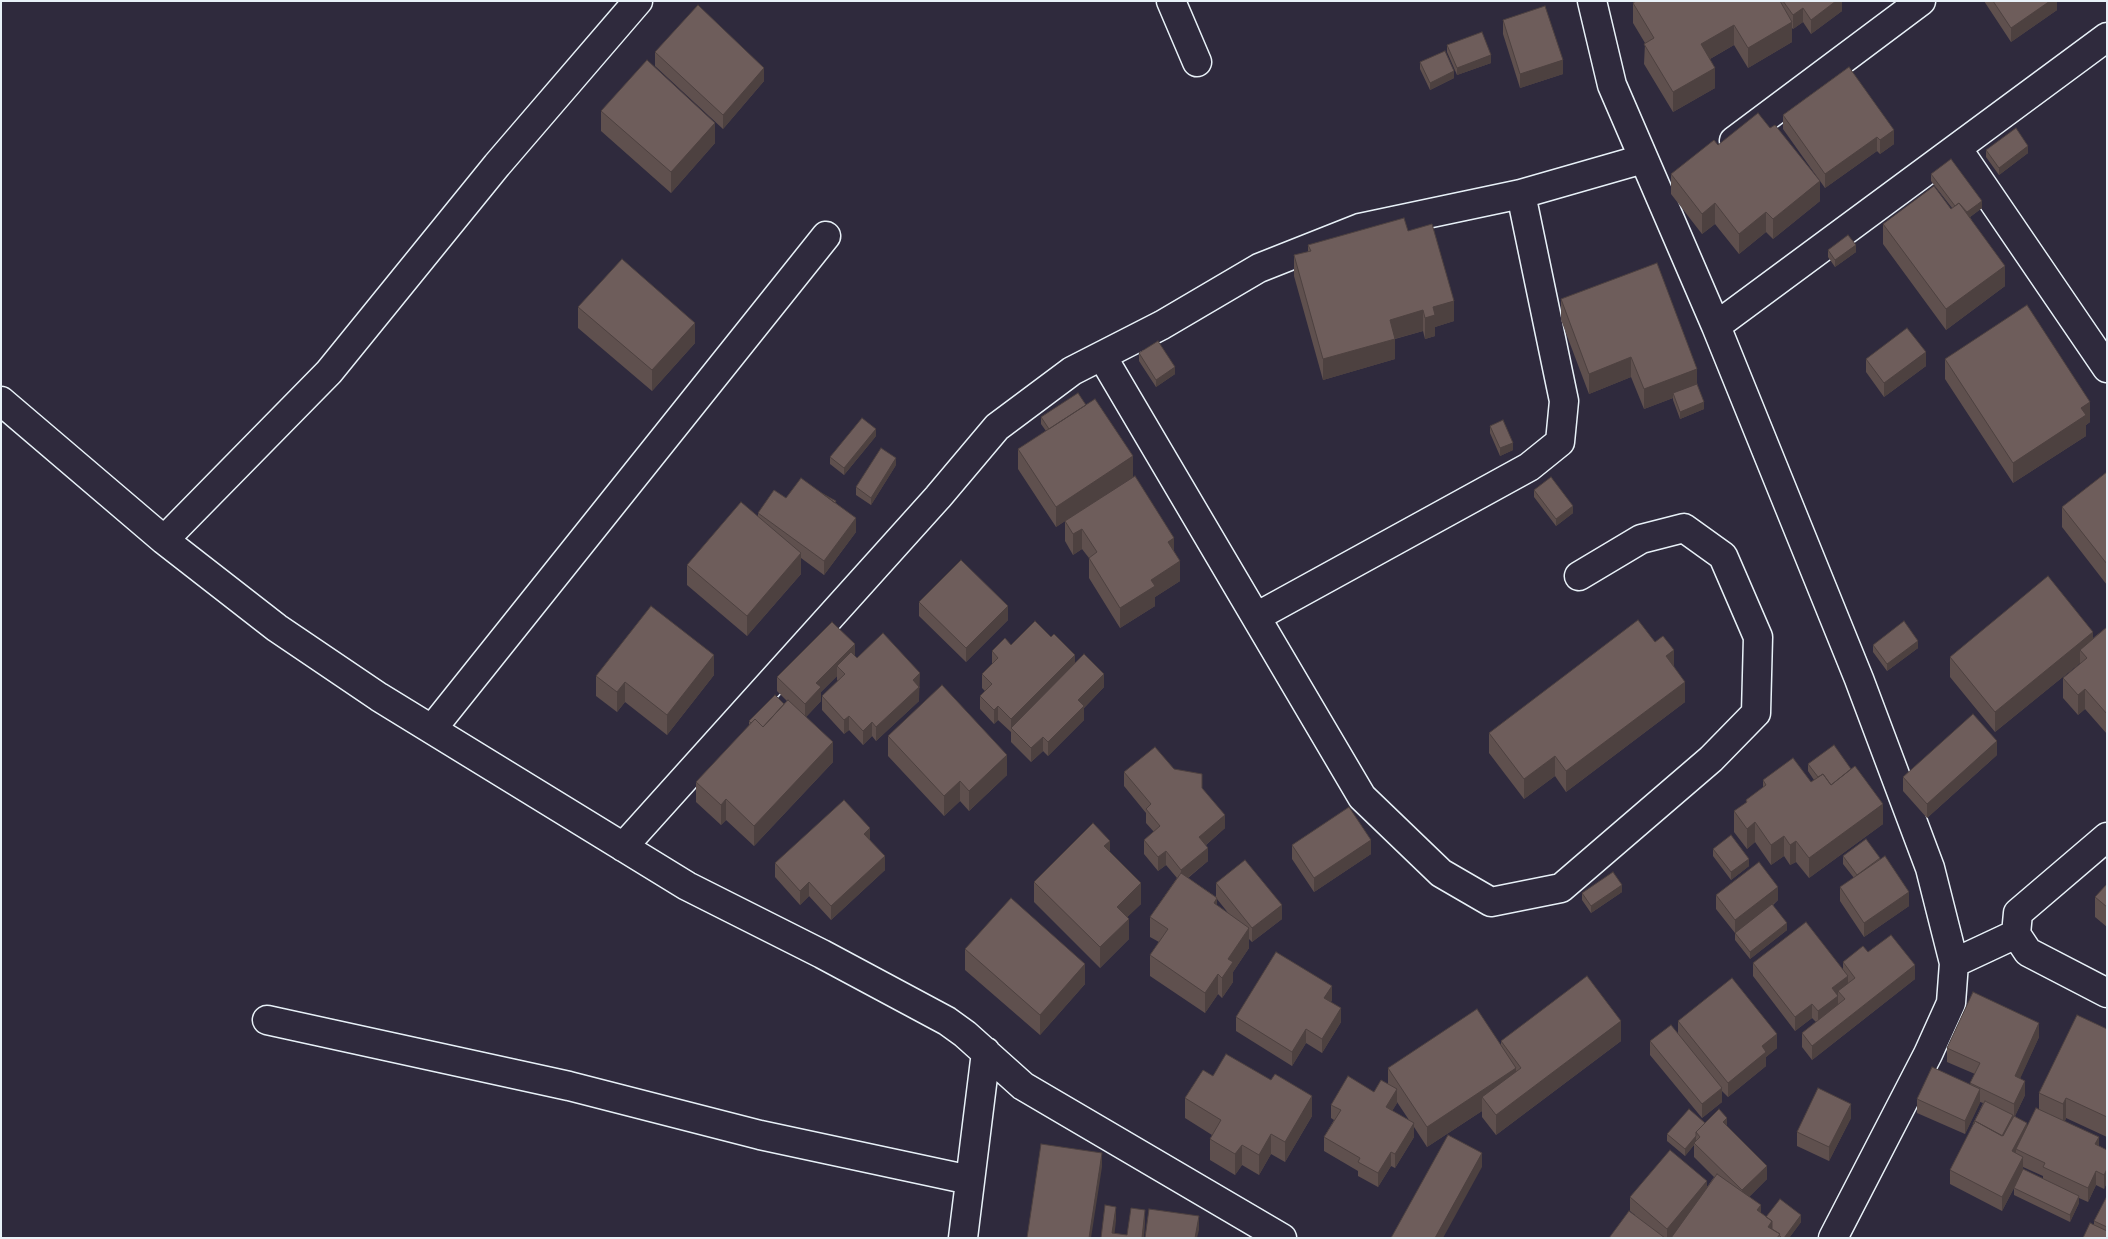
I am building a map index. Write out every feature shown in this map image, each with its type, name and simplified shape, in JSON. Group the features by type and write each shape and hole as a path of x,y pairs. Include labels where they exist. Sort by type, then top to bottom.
{"street":[{"path":"164,540 328,372 497,165 638,1"},
{"path":"1171,1 1197,62"},
{"path":"1592,1 1612,85 1716,326 1863,688 1930,868 1954,963 1951,1003 1928,1054 1833,1238"},
{"path":"1715,155 1921,1"},
{"path":"1716,326 2107,37"},
{"path":"1957,148 2107,368"},
{"path":"623,847 931,504 997,427 1072,371 1162,325 1259,268 1360,228 1521,194 1643,158"},
{"path":"1659,197 1683,179"},
{"path":"1256,616 1529,467 1560,442 1564,401 1521,194"},
{"path":"432,729 826,236"},
{"path":"1102,356 1362,797 1441,873 1491,902 1561,888 1711,759 1756,713 1758,637 1723,556 1684,528 1640,539 1579,576"},
{"path":"1,400 164,540 277,628 379,696 686,886 822,954 947,1021 986,1052 1023,1086 1249,1229 1282,1238"},
{"path":"2107,837 2018,913 2016,934 2028,952 2107,992"},
{"path":"1954,963 2016,934"},
{"path":"266,1020 569,1086 760,1135 970,1180"},
{"path":"963,1238 986,1052"}],"building":[{"path":"1636,1 1780,1 1792,22 1748,48 1734,25 1701,44 1715,68 1673,92 1644,44 1654,38 1633,3"},
{"path":"1783,1 1836,1 1811,20 1803,8 1793,15"},
{"path":"1993,1 2050,1 2011,28"},
{"path":"698,5 764,68 723,115 655,52"},
{"path":"1545,6 1563,60 1520,74 1503,20"},
{"path":"1482,32 1491,55 1457,68 1447,45"},
{"path":"1445,51 1454,71 1430,83 1420,62"},
{"path":"647,60 715,123 671,172 601,111"},
{"path":"1849,67 1894,130 1880,140 1877,137 1825,174 1783,115"},
{"path":"1758,113 1770,128 1775,125 1820,181 1773,219 1766,212 1739,234 1715,203 1702,214 1671,174 1714,140 1718,145"},
{"path":"2016,128 2028,146 1999,168 1986,150"},
{"path":"1951,159 1982,201 1967,212 1959,203 1955,206 1931,174"},
{"path":"1934,186 1951,209 1959,203 2005,266 1946,309 1883,224"},
{"path":"1404,218 1408,231 1432,224 1454,301 1433,307 1435,315 1425,318 1423,310 1390,320 1395,339 1323,359 1294,255 1311,251 1308,245"},
{"path":"1848,235 1856,245 1835,260 1828,250"},
{"path":"622,259 695,323 652,370 578,307"},
{"path":"1657,263 1697,369 1644,389 1631,357 1589,374 1561,299"},
{"path":"2027,305 2090,402 2081,408 2086,415 2013,463 1945,359"},
{"path":"1907,328 1926,352 1884,383 1866,359"},
{"path":"1158,341 1175,367 1156,380 1139,353"},
{"path":"1697,384 1704,402 1680,412 1673,393"},
{"path":"1078,393 1086,405 1049,429 1041,417"},
{"path":"1095,399 1133,456 1056,507 1018,449"},
{"path":"862,418 876,429 844,468 830,457"},
{"path":"1503,420 1513,443 1500,448 1490,426"},
{"path":"881,448 896,458 871,498 856,487"},
{"path":"2107,472 2107,564 2062,507"},
{"path":"1135,476 1174,538 1168,542 1180,561 1151,580 1155,586 1120,608 1089,558 1097,552 1082,529 1073,534 1065,521"},
{"path":"1551,477 1573,506 1556,519 1534,490"},
{"path":"801,478 856,518 824,561 758,513 774,490 786,498"},
{"path":"823,494 836,501 835,503"},
{"path":"741,502 801,553 747,616 687,565"},
{"path":"961,560 1008,606 966,648 919,602"},
{"path":"2048,576 2093,632 1995,712 1950,657"},
{"path":"651,606 714,655 667,715 625,682 617,692 596,676"},
{"path":"1638,620 1655,642 1663,636 1674,650 1666,656 1685,682 1566,771 1555,756 1524,779 1489,733"},
{"path":"1035,621 1051,637 1054,634 1075,655 1011,719 998,706 994,710 980,696 992,684 982,674 998,658 992,651 1005,638 1011,645"},
{"path":"1904,621 1918,641 1887,664 1873,645"},
{"path":"832,622 855,644 816,683 821,687 805,704 777,677"},
{"path":"2107,627 2107,714 2085,689 2078,695 2063,678 2087,658 2080,650"},
{"path":"883,633 920,673 913,680 919,687 876,727 872,722 863,731 849,716 844,720 822,696 845,674 837,666 851,652 857,658"},
{"path":"1084,654 1104,674 1078,700 1084,706 1048,742 1043,737 1031,748 1011,728"},
{"path":"942,685 1007,755 969,791 960,781 944,796 888,736"},
{"path":"775,695 784,704 763,727 755,719 751,723 749,721"},
{"path":"788,700 833,742 754,826 726,799 721,805 696,782 755,719 763,727"},
{"path":"1973,714 1997,741 1927,804 1903,777"},
{"path":"1834,745 1851,769 1831,785 1823,774 1818,777 1808,764"},
{"path":"1155,747 1174,769 1202,774 1202,788 1225,815 1199,837 1208,848 1181,870 1166,851 1158,857 1144,840 1160,826 1146,809 1151,804 1124,772"},
{"path":"1793,758 1811,782 1823,774 1831,785 1855,766 1883,804 1809,858 1796,841 1790,845 1784,836 1771,845 1755,822 1747,829 1734,811 1766,785 1763,780"},
{"path":"844,800 870,828 864,834 885,856 831,906 809,882 800,891 775,863"},
{"path":"1349,807 1371,840 1314,878 1292,845"},
{"path":"1093,823 1110,841 1104,846 1141,883 1117,907 1129,919 1100,947 1034,882"},
{"path":"1731,835 1749,859 1731,872 1713,849"},
{"path":"1866,839 1880,858 1857,875 1843,856"},
{"path":"1885,856 1909,892 1864,923 1840,887"},
{"path":"1245,860 1282,905 1252,928 1216,883"},
{"path":"1759,862 1778,887 1735,920 1716,895"},
{"path":"1613,872 1622,885 1591,906 1582,893"},
{"path":"1181,873 1217,898 1214,903 1249,928 1228,959 1233,962 1222,978 1218,974 1205,993 1150,955 1168,929 1150,917"},
{"path":"2107,884 2107,907 2095,897"},
{"path":"1011,898 1085,964 1040,1015 965,949"},
{"path":"1772,904 1787,923 1750,952 1735,933"},
{"path":"1806,922 1848,976 1832,988 1838,996 1818,1011 1812,1004 1795,1017 1753,963"},
{"path":"1891,935 1915,965 1812,1046 1802,1033 1845,999 1838,991 1855,978 1843,962 1863,946 1868,952"},
{"path":"1276,952 1332,986 1324,998 1341,1008 1322,1039 1306,1029 1292,1052 1236,1017"},
{"path":"1587,976 1621,1021 1496,1115 1482,1097 1521,1068 1501,1041"},
{"path":"1732,978 1777,1034 1762,1046 1766,1052 1728,1083 1678,1021"},
{"path":"1973,992 2039,1023 2015,1076 2025,1081 2014,1104 1970,1083 1980,1063 1947,1048"},
{"path":"1477,1009 1516,1068 1427,1127 1388,1068"},
{"path":"2077,1015 2107,1029 2107,1117 2066,1098 2063,1104 2039,1093"},
{"path":"1671,1025 1722,1088 1702,1104 1650,1041"},
{"path":"1226,1054 1271,1080 1275,1074 1312,1096 1285,1142 1271,1134 1259,1155 1242,1145 1235,1154 1210,1139 1221,1120 1185,1098 1203,1070 1213,1076"},
{"path":"1932,1067 1980,1089 1965,1121 1917,1099"},
{"path":"1348,1076 1374,1092 1381,1080 1397,1089 1386,1107 1414,1123 1395,1154 1391,1152 1378,1173 1358,1162 1360,1158 1324,1137 1341,1110 1331,1105"},
{"path":"1818,1088 1851,1104 1829,1147 1797,1132"},
{"path":"1985,1101 2013,1115 2002,1136 1975,1121 1973,1124"},
{"path":"2036,1108 2099,1137 2095,1144 2107,1150 2107,1169 2104,1175 2096,1171 2088,1188 2043,1167 2045,1163 2016,1149"},
{"path":"1689,1109 1705,1123 1696,1132 1696,1136 1685,1149 1667,1134"},
{"path":"1719,1109 1727,1118 1723,1122 1767,1166 1742,1190 1694,1143 1700,1137 1696,1132"},
{"path":"2014,1116 2027,1123 2012,1151 2023,1157 2002,1197 1950,1170 1975,1121 2003,1136"},
{"path":"1448,1135 1482,1153 1435,1238 1391,1238"},
{"path":"1041,1144 1102,1153 1089,1238 1027,1238"},
{"path":"1670,1150 1707,1181 1667,1229 1630,1197"},
{"path":"2023,1169 2079,1196 2070,1215 2014,1188"},
{"path":"1717,1174 1761,1205 1757,1210 1772,1221 1768,1227 1780,1234 1777,1238 1671,1238"},
{"path":"2107,1196 2107,1227 2094,1221"},
{"path":"1780,1199 1801,1215 1784,1238 1772,1229 1772,1221 1766,1217"},
{"path":"1105,1205 1116,1207 1112,1233 1127,1235 1131,1208 1145,1210 1142,1238 1101,1238"},
{"path":"1149,1209 1199,1216 1195,1238 1145,1238"},
{"path":"1629,1211 1665,1238 1609,1238"},
{"path":"2090,1223 2107,1231 2107,1238 2083,1238"}]}
